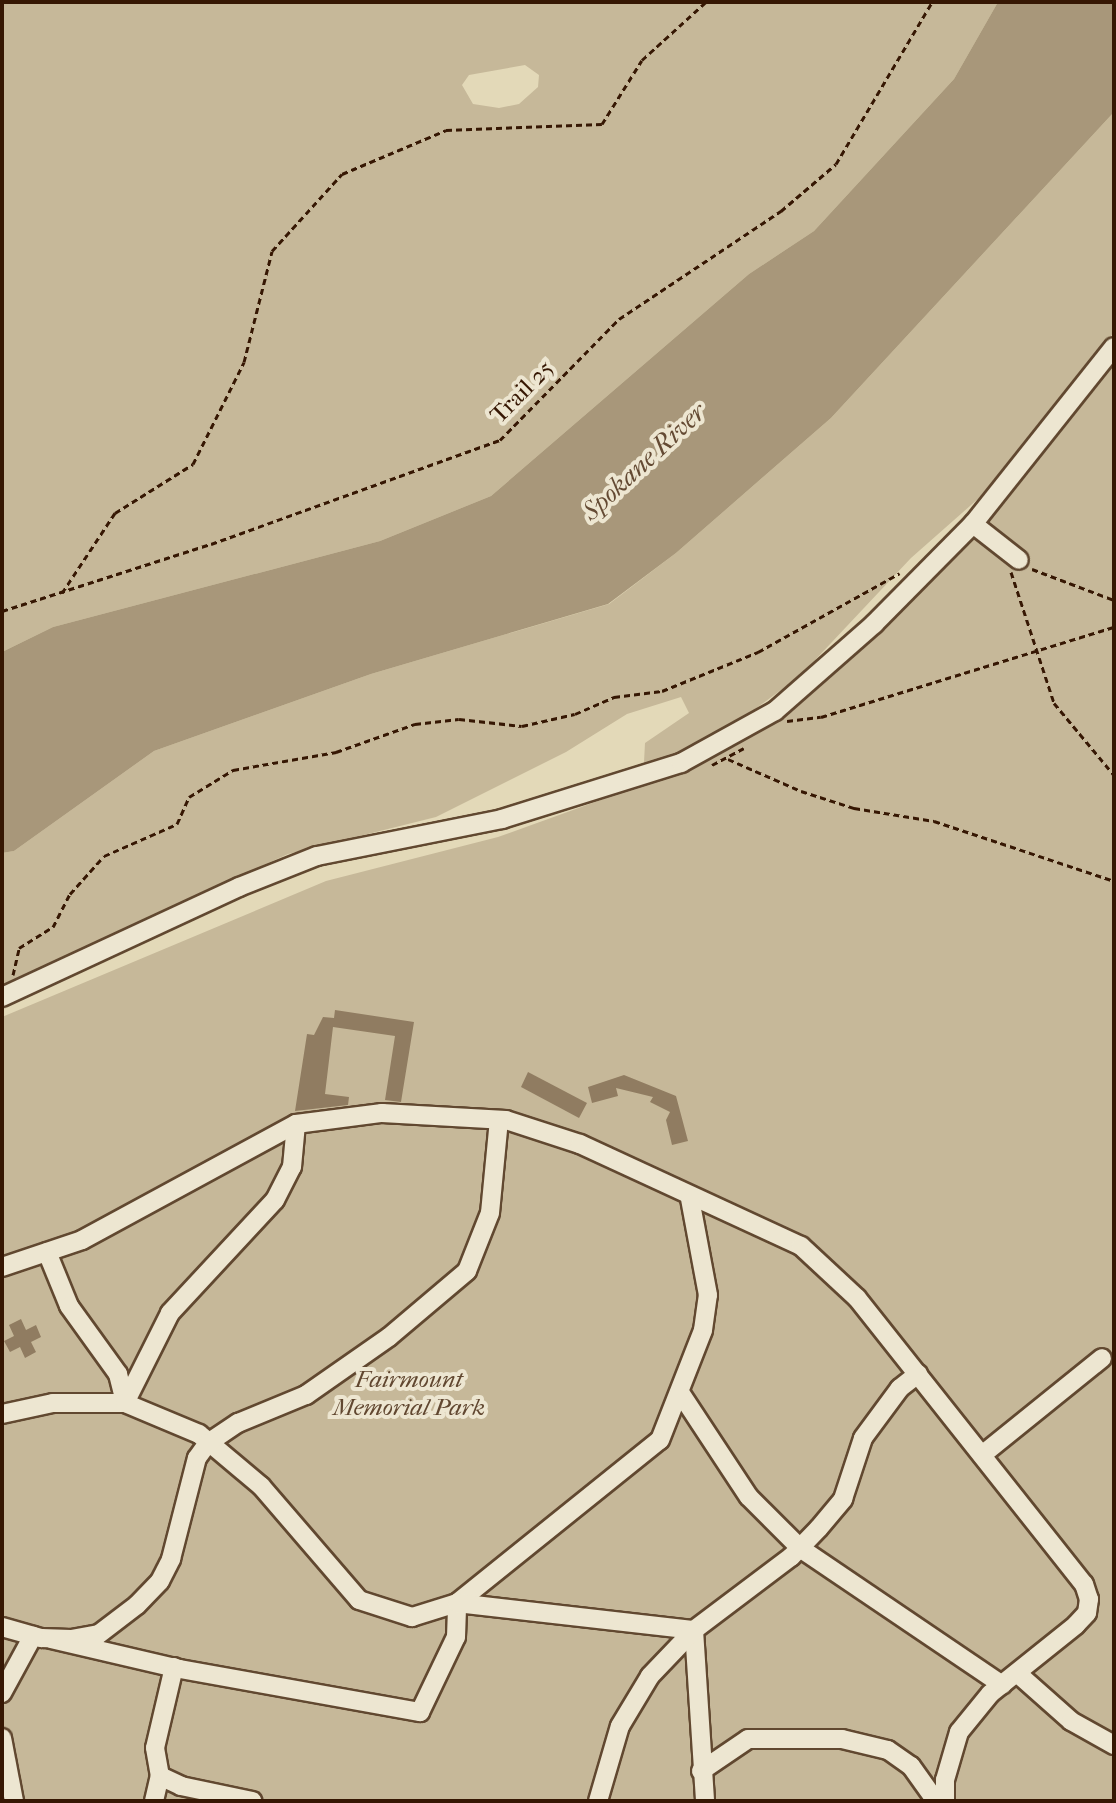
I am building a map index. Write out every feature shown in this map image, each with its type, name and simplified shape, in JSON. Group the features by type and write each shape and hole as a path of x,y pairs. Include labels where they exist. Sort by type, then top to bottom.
{"street":[{"path":"6,996 239,887 317,856 502,819 681,763 775,711 874,624 973,524 1114,347"},
{"path":"973,524 1014,556"},
{"path":"2,1267 82,1240 296,1124 382,1113 499,1120 580,1144 690,1199 801,1246 857,1298 1084,1584 1089,1599 1087,1613 1076,1625 1009,1679 959,1732 945,1780 945,1801"},
{"path":"42,1637 99,1634 160,1581 197,1458 208,1443 238,1423 306,1395 389,1337 467,1271 490,1213 499,1120"},
{"path":"125,1403 151,1346 189,1288 253,1230 275,1200 292,1167 296,1124"},
{"path":"2,1414 53,1403 125,1403 208,1443 261,1486 359,1600 412,1617 457,1603 660,1440 681,1394 703,1330 708,1295 690,1199"},
{"path":"47,1252 69,1306 118,1374 125,1403"},
{"path":"982,1455 1102,1358"},
{"path":"598,1801 620,1726 650,1676 694,1630 800,1548 843,1499 863,1438 882,1409 918,1374"},
{"path":"681,1394 749,1497 800,1548 1071,1721 1114,1745"},
{"path":"457,1603 622,1626 694,1630"},
{"path":"2,1627 174,1667 420,1712 456,1637 457,1603"},
{"path":"694,1630 705,1801"},
{"path":"2,1693 42,1637"},
{"path":"154,1801 160,1776 155,1748 174,1667"},
{"path":"2,1738 14,1801"},
{"path":"701,1771 748,1739 842,1739 899,1758 936,1801"},
{"path":"160,1776 181,1786 252,1801"}],"path":[{"path":"62,593 115,513 193,464 244,362 272,251 342,174 446,130 602,124 642,60 706,2"},
{"name":"Trail 25","path":"2,611 62,593 500,440 619,319 781,211 836,164 932,2"},
{"path":"1114,600 1014,556 1012,582 1054,703 1114,775"},
{"path":"6,996 19,948 53,927 70,894 104,856 177,824 189,797 233,770 336,752 415,724 459,719 522,726 575,714 614,697 662,691 758,652 902,572"},
{"path":"776,728 1036,653 1114,627"},
{"path":"728,759 854,808 934,821 1114,881"}],"green space":[{"path":"2,2 998,2 954,79 814,231 749,274 491,496 380,541 53,627 2,652","holes":["525,65 539,75 538,87 519,104 499,108 473,104 462,85 469,75"]},
{"path":"1114,112 1114,332 979,498 911,558 800,676 736,723 663,760 644,762 645,743 689,713 681,697 627,714 566,752 436,817 288,854 2,985 2,853 14,851 154,751 371,674 609,604 676,553 831,418"},
{"name":"Fairmount Memorial Park","path":"1114,361 1114,1801 2,1801 2,1017 326,881 498,837 678,772 779,718 958,547 1030,468"}],"water":[{"name":"Spokane River","path":"998,2 1114,2 1114,112 831,418 676,553 608,604 371,674 154,751 14,851 2,853 2,652 53,627 380,541 491,496 749,274 814,231 954,79"}],"building":[{"path":"335,1010 414,1022 401,1102 385,1100 395,1036 333,1027 325,1094 349,1097 348,1105 295,1111 307,1034 314,1035 323,1017 334,1018"},
{"path":"528,1072 587,1103 579,1118 521,1087"},
{"path":"624,1075 676,1096 688,1141 672,1145 666,1120 670,1112 650,1102 653,1097 616,1088 618,1096 592,1103 588,1087"},
{"path":"21,1319 26,1330 36,1325 41,1337 31,1342 36,1352 25,1358 20,1347 10,1352 4,1341 14,1336 9,1325"}]}
